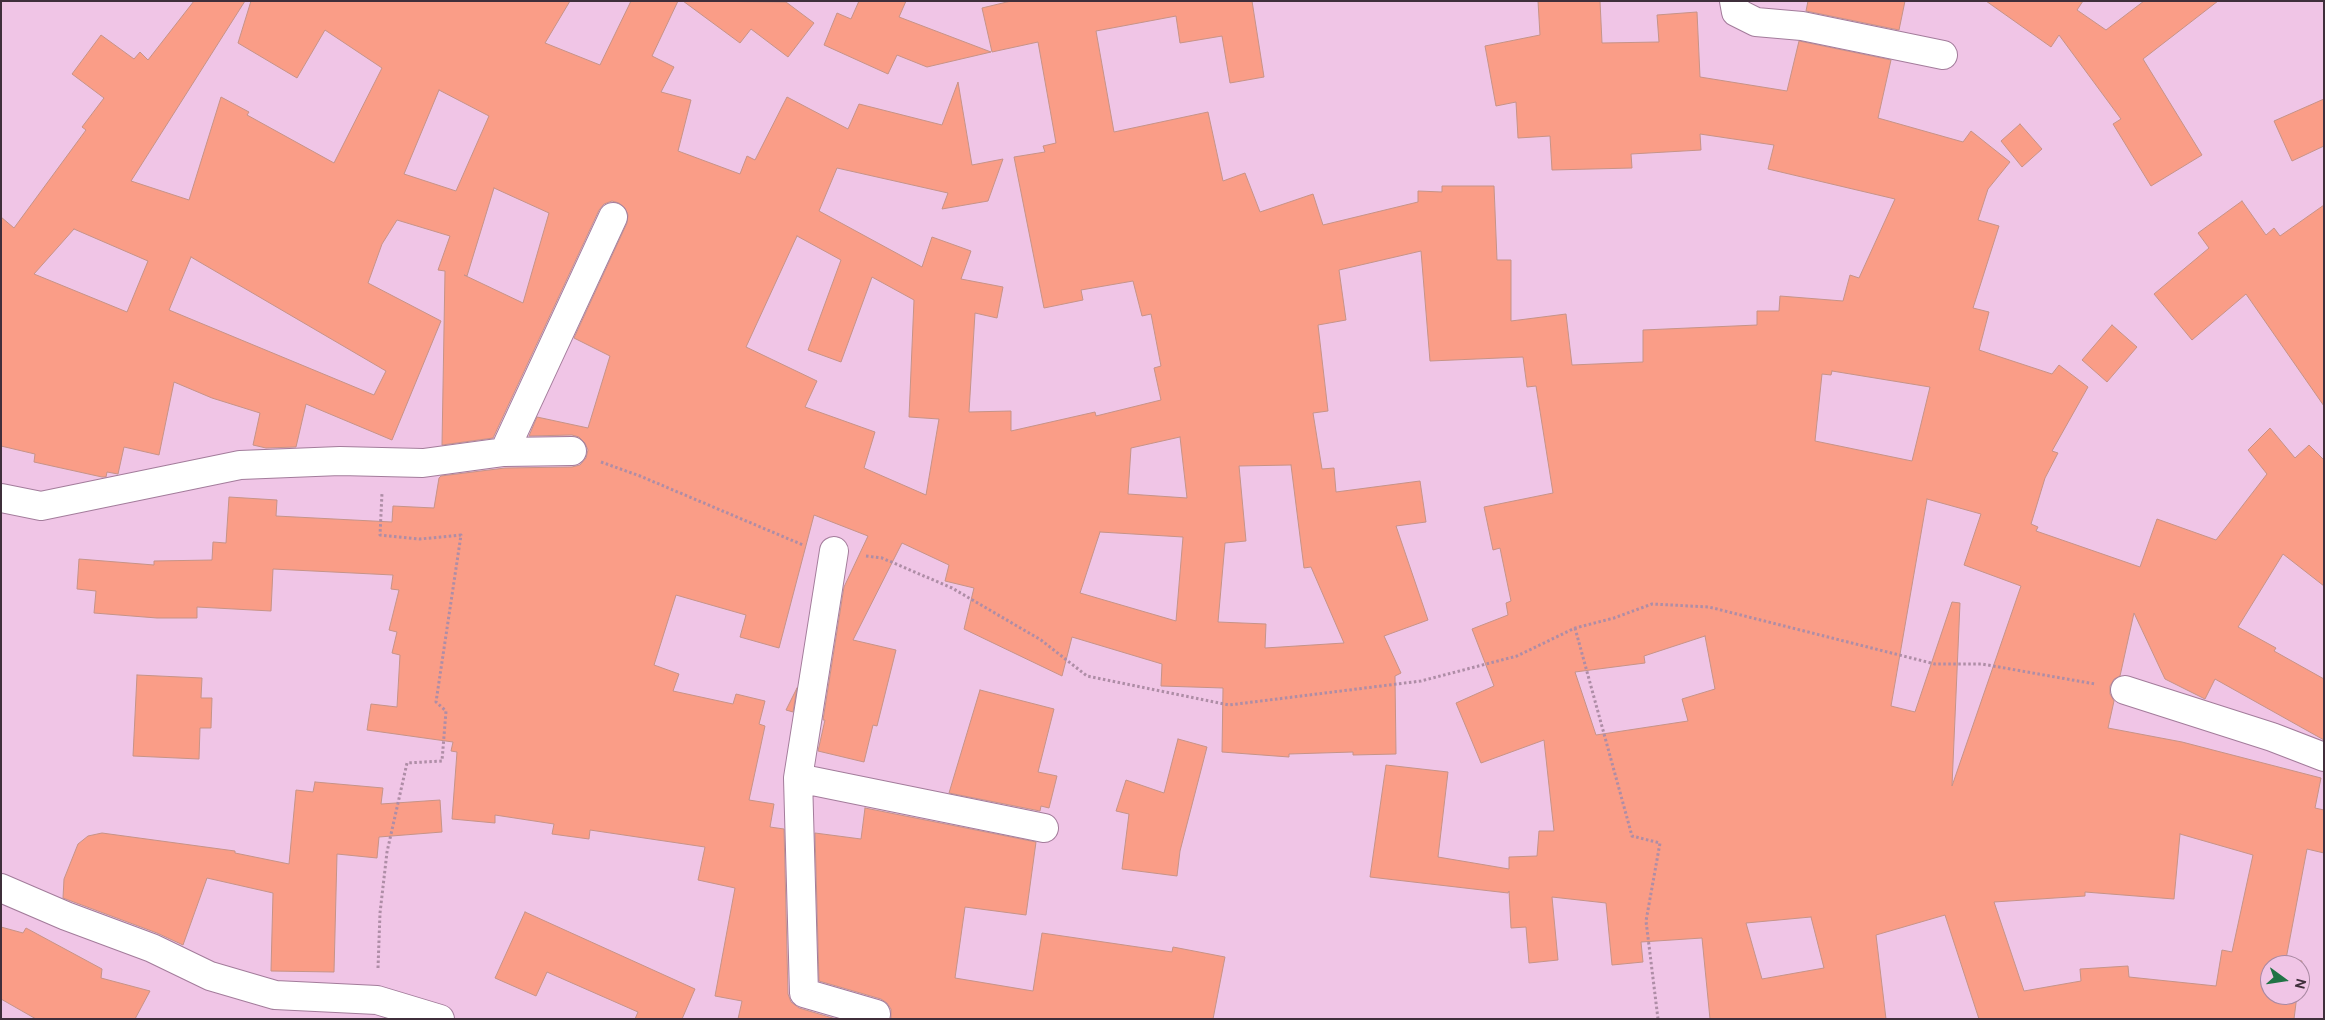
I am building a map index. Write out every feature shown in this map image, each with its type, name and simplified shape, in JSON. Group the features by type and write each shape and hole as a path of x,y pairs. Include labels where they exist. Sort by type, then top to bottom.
{"street":[{"path":"1734,1 1736,12 1756,22 1802,26 1943,55"},
{"path":"504,452 613,217"},
{"path":"1,498 41,506 240,464 340,461 423,463 504,452 572,451"},
{"path":"834,551 798,778 804,993 876,1014 875,1019"},
{"path":"2125,690 2272,737 2324,757"},
{"path":"798,778 1044,828"},
{"path":"1,888 66,916 152,948 210,976 274,995 377,1000 440,1019"}],"path":[{"path":"572,451 640,476 801,544 882,558 952,588 1041,640 1087,676 1229,705 1421,681 1517,656 1576,628 1614,618 1652,604 1710,608 1935,664 1982,664 2125,690"},
{"path":"377,1000 380,913 387,852 407,763 442,761 446,711 436,702 461,535 420,539 380,535 384,462"},
{"path":"1576,628 1632,836 1660,843 1646,921 1658,1019"}],"building":[{"path":"194,1 245,1 131,181 189,200 221,97 249,112 247,115 334,163 382,68 325,30 297,78 238,43 251,1 570,1 545,43 600,65 631,1 678,1 652,56 674,67 661,92 691,100 678,151 740,174 747,156 755,160 787,97 848,129 859,104 942,125 958,82 972,165 1003,159 988,201 942,209 948,193 837,168 819,211 922,267 932,237 971,251 961,279 1003,287 997,318 975,313 969,412 1011,411 1011,431 1095,412 1096,416 1161,400 1154,368 1161,366 1151,314 1142,316 1133,281 1081,290 1083,300 1044,308 1014,157 1045,152 1043,146 1056,143 1038,42 992,52 982,8 1011,1 1252,1 1264,77 1230,83 1222,36 1180,43 1176,16 1096,31 1114,132 1208,112 1223,181 1245,173 1260,212 1313,194 1323,225 1418,202 1418,191 1442,192 1442,186 1494,186 1497,260 1511,260 1511,321 1566,314 1572,365 1643,362 1643,330 1757,325 1757,311 1779,311 1780,296 1843,301 1850,275 1859,278 1895,199 1768,169 1774,145 1700,134 1701,150 1631,154 1632,168 1552,170 1550,136 1518,138 1516,102 1496,106 1485,46 1540,35 1538,1 1600,1 1602,43 1659,42 1657,15 1697,12 1700,77 1787,91 1799,41 1891,60 1878,118 1963,142 1971,131 2010,162 1988,189 1978,220 1999,226 1973,308 1989,312 1979,350 2052,374 2059,365 2088,387 2052,451 2058,453 2045,478 2031,524 2038,527 2036,531 2140,567 2157,519 2216,540 2267,474 2248,450 2270,428 2295,458 2309,445 2324,460 2324,586 2283,554 2238,627 2276,648 2274,651 2324,679 2324,740 2215,679 2205,699 2165,679 2134,613 2120,676 2114,679 2110,686 2110,694 2114,701 2108,728 2182,742 2321,778 2315,808 2324,810 2324,853 2307,849 2287,955 2260,955 2260,1005 2296,1005 2294,1019 1979,1019 1945,915 1876,935 1886,1019 1710,1019 1702,938 1641,942 1643,962 1612,965 1606,903 1552,897 1558,960 1529,963 1526,927 1511,928 1509,891 1508,893 1370,877 1386,765 1448,772 1438,857 1509,869 1509,857 1537,856 1539,831 1554,831 1544,740 1481,763 1456,703 1494,686 1472,629 1508,615 1506,603 1511,601 1500,548 1493,550 1484,507 1553,493 1536,386 1527,387 1523,357 1430,361 1421,251 1339,270 1346,320 1318,325 1328,411 1313,413 1322,469 1334,468 1336,492 1420,481 1426,522 1396,526 1428,620 1384,636 1401,673 1395,676 1396,754 1353,755 1353,752 1289,754 1289,757 1222,752 1223,688 1161,686 1162,664 1072,637 1062,676 964,629 974,588 945,581 949,565 902,543 853,640 896,650 877,726 873,725 864,762 818,751 825,720 823,720 844,587 868,536 814,515 779,648 740,637 746,615 676,595 654,665 679,674 673,691 733,704 736,694 765,701 759,724 765,726 749,800 774,804 770,827 784,829 788,994 791,1002 799,1008 836,1019 738,1019 742,1001 715,996 735,888 698,880 705,847 590,830 589,839 552,834 554,824 495,815 495,823 452,819 457,752 451,751 453,742 367,730 371,704 397,707 400,655 392,653 397,632 389,630 399,590 391,589 393,575 273,569 271,611 197,607 197,618 157,618 94,613 96,591 77,589 79,559 154,565 154,561 212,560 213,542 226,543 229,497 277,500 276,516 392,522 393,506 434,508 439,478 441,476 505,468 572,467 580,465 586,458 588,450 585,443 579,437 572,435 529,436 537,417 588,428 610,356 574,338 627,223 628,215 625,208 619,203 612,201 604,204 599,210 493,438 442,445 445,271 438,270 450,236 397,220 382,244 368,283 441,321 392,440 306,404 296,447 266,448 253,445 260,413 212,398 174,382 159,455 124,447 118,474 107,472 106,477 34,462 35,454 1,446 1,217 14,228 86,130 82,127 104,98 72,74 101,35 134,59 140,52 148,60","holes":["439,90 489,116 456,191 404,174","494,188 549,213 523,303 464,275 467,276","74,229 148,261 127,312 34,274","797,236 841,260 808,350 841,362 872,277 914,300 909,417 939,419 926,495 864,468 875,432 805,407 817,381 746,347","191,257 386,371 374,395 169,310","1832,371 1930,387 1912,461 1815,441 1822,374 1831,375","1180,437 1187,498 1128,494 1131,448","1291,465 1304,568 1311,567 1344,643 1265,648 1266,624 1218,622 1225,543 1246,541 1239,466","1927,499 1981,514 1964,565 2021,586 1952,786 1960,603 1952,602 1915,712 1891,706","1100,532 1183,537 1176,621 1080,593","1705,636 1715,689 1682,699 1688,721 1596,735 1575,672 1645,663 1644,656","2180,834 2253,855 2232,952 2222,950 2216,986 2129,977 2128,966 2080,969 2081,981 2024,991 1994,902 2085,896 2085,892 2174,899","1811,917 1824,968 1762,979 1746,923"]},
{"path":"683,1 786,2 814,23 788,57 751,29 740,43"},
{"path":"859,1 906,1 899,17 991,52 927,67 897,55 888,74 824,45 837,13 851,19"},
{"path":"1808,1 1905,1 1899,30 1806,11"},
{"path":"1986,1 2083,1 2077,10 2106,30 2144,1 2218,1 2143,59 2202,155 2151,186 2113,124 2121,119 2059,35 2051,47"},
{"path":"2324,99 2324,146 2292,161 2274,121"},
{"path":"2020,124 2042,149 2022,167 2001,141"},
{"path":"2242,201 2266,235 2274,228 2280,236 2324,205 2324,406 2246,294 2192,340 2154,294 2209,248 2198,233"},
{"path":"2112,325 2137,347 2107,382 2082,360"},
{"path":"137,675 202,678 201,698 212,698 211,728 200,728 199,759 133,756"},
{"path":"797,688 793,712 786,710"},
{"path":"980,690 1054,709 1038,772 1057,776 1049,808 1041,806 1040,811 949,793"},
{"path":"1178,739 1207,747 1180,851 1177,876 1122,869 1129,814 1116,811 1126,780 1164,793"},
{"path":"315,782 383,788 381,804 440,800 442,832 379,837 377,858 337,854 334,972 271,971 273,893 207,878 183,945 157,933 63,898 64,879 78,844 88,836 102,833 235,851 235,853 289,864 296,790 313,792"},
{"path":"865,808 1036,842 1026,915 965,907 955,978 1033,991 1042,933 1172,952 1173,947 1225,957 1213,1019 891,1019 891,1009 881,999 819,981 815,833 861,839"},
{"path":"525,912 695,989 682,1019 635,1019 638,1012 547,972 536,996 495,978"},
{"path":"1,927 23,933 26,928 102,969 101,978 150,991 135,1019 36,1019 1,999"}]}
